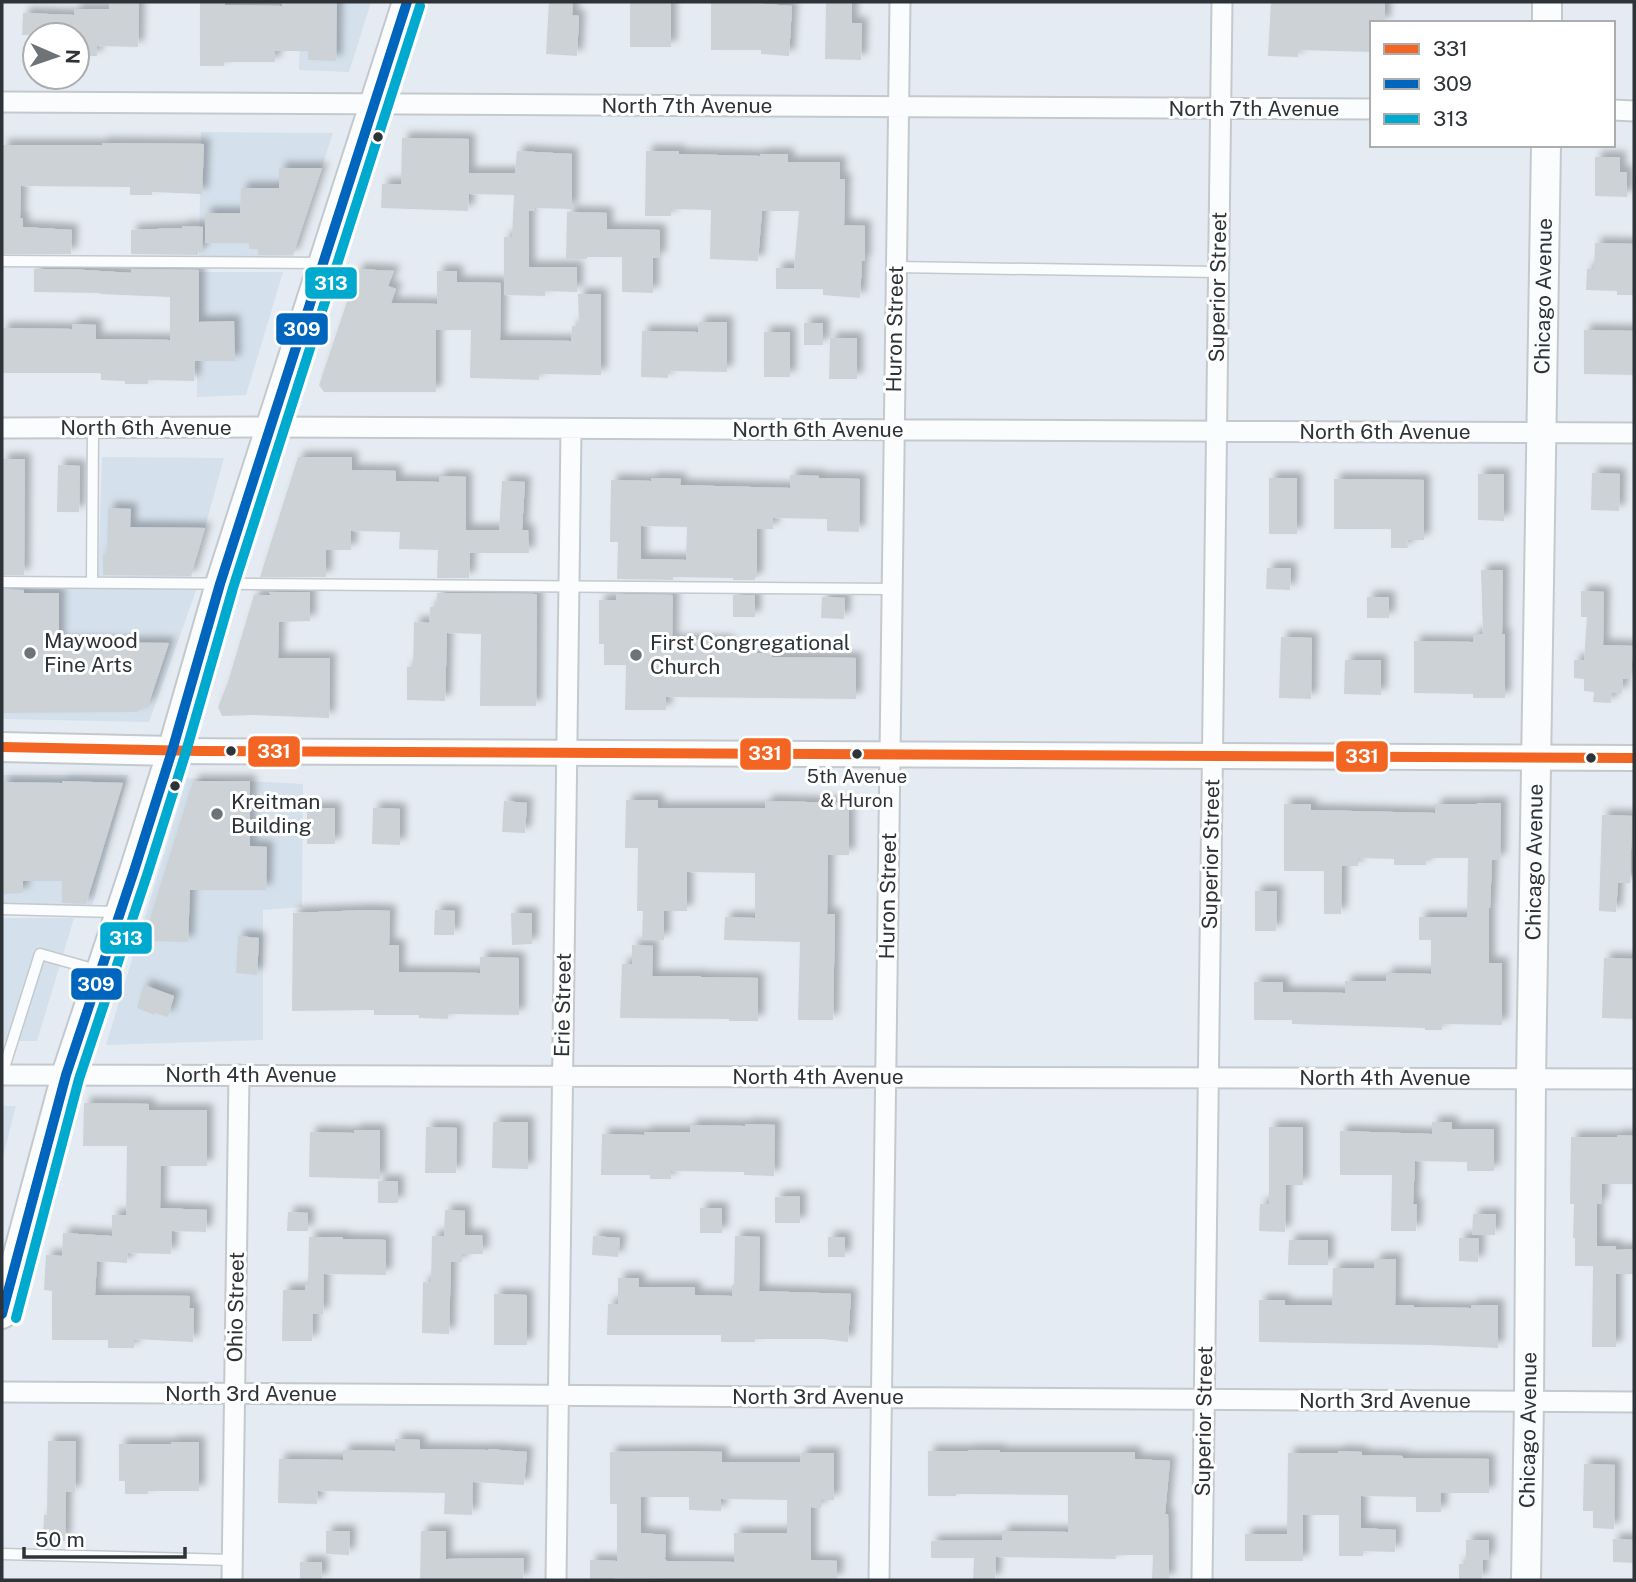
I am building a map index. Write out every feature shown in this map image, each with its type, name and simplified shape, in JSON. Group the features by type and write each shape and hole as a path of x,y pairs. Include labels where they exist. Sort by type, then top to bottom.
{"main road":[{"path":"2,1314 66,1075 172,751 220,584 407,2"},
{"path":"1547,2 1547,21"},
{"name":"Chicago Avenue","path":"1526,1580 1546,147"},
{"path":"2,747 172,751"}],"street":[{"name":"Huron Street","path":"879,1580 900,2"},
{"name":"Superior Street","path":"1202,1580 1222,2"},
{"name":"North 7th Avenue","path":"2,102 1370,109"},
{"path":"1615,110 1634,111"},
{"name":"North 6th Avenue","path":"2,428 1634,433"},
{"name":"Erie Street","path":"556,1580 571,429"},
{"path":"172,751 1634,758"},
{"name":"North 4th Avenue","path":"2,1074 1634,1079"},
{"name":"Ohio Street","path":"232,1580 239,1075"},
{"name":"North 3rd Avenue","path":"2,1392 1634,1402"}],"lane":[{"path":"2,261 324,263"},
{"path":"896,267 1218,272"},
{"path":"92,583 93,428"},
{"path":"2,582 892,589"},
{"path":"2,909 120,912"},
{"path":"2,1074 40,954 100,971"},
{"path":"2,1554 233,1560"}],"shaded area":[{"path":"301,2 371,2 349,72 299,70"},
{"path":"201,132 333,133 293,256 199,256"},
{"path":"197,272 283,272 246,395 197,397"},
{"path":"102,457 224,458 190,582 98,581"},
{"path":"2,587 197,588 149,722 2,719"},
{"path":"2,775 128,775 91,910 2,909"},
{"path":"187,778 303,784 302,907 263,910 263,1040 106,1045"},
{"path":"2,918 74,918 37,1041 2,1041"},
{"path":"2,1106 16,1106 2,1161"}],"building":[{"path":"109,2 139,2 138,47 97,46 97,56 91,56 91,21 23,21 23,13 74,15 74,9 109,9"},
{"path":"200,2 282,6 282,2 337,2 336,61 308,60 308,51 275,51 275,62 224,62 224,66 200,66"},
{"path":"549,2 573,2 572,15 579,16 577,56 546,54"},
{"path":"630,2 671,2 671,47 630,47"},
{"path":"711,2 792,6 789,56 761,54 761,50 711,50"},
{"path":"826,2 852,2 852,23 862,23 861,60 825,59"},
{"path":"1271,2 1385,2 1385,21 1370,21 1370,52 1298,50 1298,57 1268,56"},
{"path":"402,138 469,139 469,173 515,173 517,151 572,154 572,209 535,208 535,211 529,211 529,267 577,267 577,292 545,291 545,296 504,295 504,237 512,237 514,195 469,194 468,211 381,208 382,184 401,184"},
{"path":"204,144 202,194 152,192 152,195 130,195 130,187 21,186 20,218 23,218 23,227 72,230 71,254 2,254 2,145"},
{"path":"646,151 760,156 788,154 788,162 840,162 840,179 845,179 844,225 865,226 865,261 862,261 860,298 823,295 823,289 776,289 776,268 794,268 799,211 762,211 758,261 710,259 711,210 671,209 671,216 645,216"},
{"path":"1595,157 1620,157 1620,172 1627,172 1627,197 1595,196"},
{"path":"279,168 322,168 293,255 258,255 258,249 249,249 249,243 205,243 205,213 240,213 241,188 279,188"},
{"path":"567,212 607,213 607,229 660,230 660,258 653,258 653,293 622,292 622,257 566,259"},
{"path":"203,227 202,251 198,251 198,255 131,254 131,230"},
{"path":"1595,243 1634,244 1634,295 1617,295 1617,291 1586,290 1587,269 1594,269"},
{"path":"34,269 131,273 131,269 199,270 199,322 234,321 235,361 195,361 194,381 148,380 148,384 101,380 99,373 2,373 2,328 72,329 72,324 96,325 96,339 170,340 170,297 34,292"},
{"path":"358,269 394,271 388,286 396,289 391,303 437,304 437,271 457,271 457,282 501,283 500,340 571,341 572,326 579,326 578,294 601,294 601,375 539,374 539,380 470,378 471,330 436,330 436,392 324,392 319,385"},
{"path":"699,322 727,322 727,372 668,371 668,378 641,377 642,331 698,332"},
{"path":"804,323 823,323 823,345 804,345"},
{"path":"1584,330 1634,331 1634,375 1584,374"},
{"path":"764,332 790,332 790,377 764,377"},
{"path":"830,338 857,338 857,379 829,379"},
{"path":"298,457 352,457 352,470 396,471 396,481 439,482 439,476 466,477 466,530 499,530 502,481 525,482 522,530 528,530 529,553 470,553 469,578 437,578 438,550 399,549 400,532 351,531 351,550 326,550 326,577 260,577"},
{"path":"2,459 25,459 24,575 2,575"},
{"path":"58,465 80,466 79,512 57,512"},
{"path":"1592,473 1620,474 1619,511 1591,510"},
{"path":"1478,474 1504,474 1504,521 1478,520"},
{"path":"790,475 860,479 859,532 827,531 827,519 773,518 773,529 757,529 755,580 673,577 673,580 617,579 618,542 610,542 611,480 681,479 680,485 790,488","holes":["641,526 687,527 686,560 641,559"]},
{"path":"1269,478 1297,478 1297,534 1269,534"},
{"path":"1334,479 1424,480 1424,540 1407,540 1408,548 1391,548 1391,529 1334,529"},
{"path":"108,508 131,509 130,527 205,528 191,576 103,575 103,554 107,554"},
{"path":"1267,568 1291,568 1290,590 1266,589"},
{"path":"1481,570 1503,570 1505,698 1473,698 1473,694 1414,693 1414,641 1473,642 1473,634 1483,634"},
{"path":"2,589 24,590 24,593 59,593 59,642 169,643 149,703 137,712 2,713"},
{"path":"1581,591 1604,592 1603,645 1633,646 1631,679 1623,679 1622,693 1612,693 1611,703 1593,702 1594,692 1584,691 1584,679 1574,678 1574,660 1584,660 1587,617 1581,617"},
{"path":"269,592 310,592 310,621 279,622 278,658 330,658 329,718 222,716 218,707 254,595 271,595"},
{"path":"437,593 537,594 536,706 480,706 481,634 447,633 445,701 407,700 407,667 413,667 414,622 429,623 430,607 436,607"},
{"path":"617,594 673,595 672,640 728,641 728,653 772,653 772,657 856,658 856,699 666,697 666,710 625,710 626,665 604,665 604,644 599,644 599,600 616,600"},
{"path":"733,595 755,595 755,617 733,617"},
{"path":"822,597 845,598 844,619 821,618"},
{"path":"1367,597 1389,597 1389,618 1367,618"},
{"path":"1281,637 1312,638 1311,699 1279,698"},
{"path":"1345,660 1381,660 1381,695 1344,694"},
{"name":"Kreitman Building","path":"193,781 250,781 250,846 267,847 266,890 190,890 188,942 143,941"},
{"path":"2,782 123,783 86,904 62,903 62,881 23,881 23,893 2,894"},
{"path":"626,800 658,800 658,808 765,808 766,801 849,803 849,855 828,855 827,914 835,914 833,1020 798,1020 800,942 724,940 725,917 755,918 755,873 687,872 687,911 664,911 664,940 642,940 643,911 637,911 638,848 625,848"},
{"path":"504,801 527,803 525,833 502,832"},
{"path":"1501,803 1500,860 1492,860 1489,963 1502,963 1502,1025 1442,1024 1442,1030 1425,1030 1292,1024 1292,1020 1254,1020 1254,982 1283,982 1283,992 1345,993 1345,981 1386,981 1386,973 1431,974 1431,940 1419,940 1419,917 1467,917 1468,858 1426,858 1426,865 1394,865 1394,859 1358,858 1358,866 1342,866 1341,914 1324,914 1324,871 1284,871 1284,804 1311,804 1311,810 1435,813 1435,804"},
{"path":"307,808 335,808 335,844 307,844"},
{"path":"373,808 400,809 400,845 372,844"},
{"path":"1602,815 1632,816 1630,883 1618,883 1616,912 1599,911"},
{"path":"1255,891 1277,891 1276,931 1255,931"},
{"path":"435,910 455,911 454,935 434,935"},
{"path":"390,911 389,945 399,945 399,972 480,973 480,957 519,958 519,1015 448,1014 448,1019 419,1018 419,1015 374,1015 374,1010 292,1011 293,913"},
{"path":"511,913 532,913 532,944 512,945"},
{"path":"238,936 259,938 257,975 236,973"},
{"path":"632,945 653,946 652,976 758,978 758,1021 620,1018 622,964 632,964"},
{"path":"1604,958 1634,959 1633,1019 1602,1018"},
{"path":"144,985 174,996 168,1017 137,1008"},
{"path":"84,1103 149,1104 149,1110 207,1110 207,1166 161,1166 160,1208 207,1210 206,1232 172,1231 171,1254 128,1253 127,1263 97,1261 95,1295 190,1296 189,1308 194,1308 193,1342 134,1339 134,1348 108,1348 108,1340 52,1340 52,1291 44,1290 46,1255 62,1256 63,1233 112,1236 112,1215 126,1215 127,1146 83,1146"},
{"path":"493,1122 528,1122 528,1169 492,1168"},
{"path":"1432,1122 1452,1122 1452,1129 1494,1129 1494,1171 1467,1171 1467,1162 1415,1161 1413,1204 1417,1204 1416,1231 1391,1231 1392,1175 1340,1175 1340,1131 1432,1134"},
{"path":"690,1125 775,1125 774,1176 744,1175 744,1172 671,1171 671,1179 650,1179 650,1175 601,1175 602,1134 690,1132"},
{"path":"426,1127 457,1128 456,1173 425,1173"},
{"path":"1269,1127 1303,1127 1303,1185 1286,1185 1285,1232 1259,1231 1260,1204 1269,1204"},
{"path":"354,1130 380,1130 380,1179 309,1177 310,1132 354,1133"},
{"path":"1634,1136 1634,1184 1602,1184 1602,1204 1597,1204 1597,1246 1616,1246 1616,1250 1634,1249 1634,1274 1616,1274 1616,1347 1592,1347 1593,1266 1575,1266 1574,1204 1570,1204 1571,1137"},
{"path":"378,1181 398,1181 398,1203 378,1203"},
{"path":"800,1196 800,1223 775,1223 775,1197"},
{"path":"700,1208 722,1208 722,1233 700,1233"},
{"path":"445,1210 465,1211 465,1235 482,1235 483,1254 462,1254 462,1262 451,1262 449,1334 422,1333 423,1282 431,1283 432,1236 444,1236"},
{"path":"288,1212 308,1213 308,1231 287,1231"},
{"path":"1473,1214 1496,1214 1495,1235 1472,1235"},
{"path":"593,1236 620,1238 618,1257 592,1255"},
{"path":"735,1236 760,1237 759,1291 851,1294 848,1342 824,1339 755,1339 755,1342 721,1342 721,1335 607,1335 608,1304 618,1304 618,1278 639,1278 639,1287 695,1287 695,1295 732,1296"},
{"path":"309,1237 386,1240 386,1275 324,1274 323,1314 313,1314 312,1341 282,1341 283,1290 305,1290 305,1284 308,1284"},
{"path":"828,1237 845,1237 845,1257 828,1257"},
{"path":"1459,1238 1479,1238 1478,1262 1459,1261"},
{"path":"1289,1240 1328,1240 1328,1265 1288,1265"},
{"path":"1375,1259 1396,1259 1395,1305 1471,1308 1471,1305 1498,1305 1498,1348 1259,1342 1259,1300 1285,1300 1285,1305 1332,1305 1333,1268 1374,1268"},
{"path":"494,1294 527,1295 527,1345 494,1345"},
{"path":"395,1439 420,1440 420,1449 527,1452 524,1485 473,1482 472,1515 444,1514 445,1493 318,1491 317,1504 278,1503 279,1459 343,1460 343,1450 395,1451"},
{"path":"48,1441 76,1441 75,1492 66,1492 65,1541 43,1540 44,1515 47,1515"},
{"path":"199,1442 199,1491 125,1494 125,1481 119,1481 119,1444"},
{"path":"928,1451 1135,1452 1135,1459 1170,1461 1165,1514 1168,1514 1169,1580 1152,1580 1153,1555 1116,1555 1116,1559 996,1557 995,1580 973,1580 974,1558 931,1558 931,1541 1002,1540 1002,1531 1068,1532 1068,1495 928,1496"},
{"path":"1338,1451 1403,1458 1489,1459 1489,1493 1441,1493 1441,1512 1416,1512 1416,1497 1361,1496 1361,1528 1396,1530 1395,1552 1363,1551 1363,1556 1339,1556 1339,1515 1303,1515 1303,1561 1245,1561 1245,1534 1287,1534 1288,1453"},
{"path":"610,1452 722,1452 722,1462 800,1462 801,1453 834,1453 834,1500 821,1500 821,1508 811,1507 811,1560 837,1561 837,1580 590,1580 590,1560 617,1561 617,1504 610,1504","holes":["641,1497 689,1497 689,1510 721,1511 721,1499 787,1500 787,1533 734,1533 734,1562 667,1561 666,1535 641,1533"]},
{"path":"1584,1464 1615,1465 1614,1529 1593,1528 1593,1511 1583,1511"},
{"path":"326,1531 350,1531 349,1555 326,1554"},
{"path":"421,1531 446,1531 446,1559 524,1558 523,1580 420,1580"},
{"path":"1613,1539 1634,1540 1634,1563 1613,1562"},
{"path":"1466,1540 1489,1540 1489,1560 1483,1560 1482,1580 1459,1580 1459,1564 1466,1564"},
{"path":"300,1562 322,1562 322,1580 300,1580"}],"transit line":[{"name":"309","path":"2,1314 66,1075 134,871 220,584 407,2"},
{"name":"313","path":"16,1318 79,1079 147,875 233,588 420,6"},
{"name":"331","path":"2,747 200,751 1634,758"}],"place":[{"name":"Maywood Fine Arts","path":"30,653"},
{"name":"First Congregational Church","path":"636,655"},
{"name":"5th Avenue & Huron","path":"857,754"},
{"name":"Kreitman Building","path":"217,814"}]}
